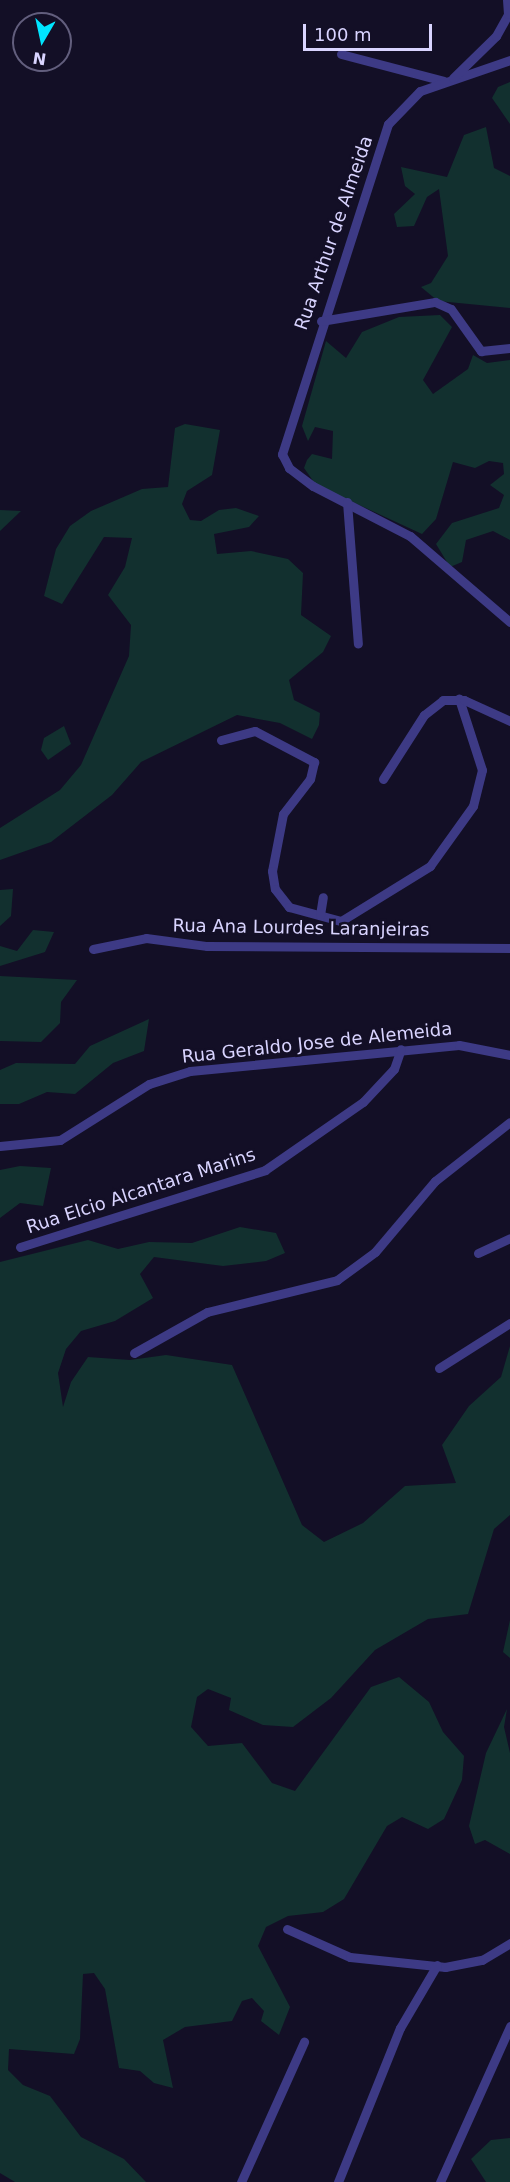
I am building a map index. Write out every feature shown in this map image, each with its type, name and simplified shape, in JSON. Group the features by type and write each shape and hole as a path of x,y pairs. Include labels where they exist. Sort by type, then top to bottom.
{"street":[{"path":"341,54 448,79 496,36 508,14 507,0"},
{"name":"Rua Arthur de Almeida","path":"346,502 300,477 282,454 321,321 388,124 400,106 448,79 510,60"},
{"path":"321,321 435,302 451,309 481,351 510,348"},
{"path":"346,502 411,536 510,622"},
{"path":"346,502 358,644"},
{"path":"383,778 433,705 459,699 510,720"},
{"path":"221,740 255,731 294,747 314,762 310,779 283,814 272,871 279,898 320,915 350,918 430,866 466,817 482,770 459,699"},
{"path":"320,915 323,897"},
{"name":"Rua Ana Lourdes Laranjeiras","path":"93,949 146,938 207,946 510,948"},
{"name":"Rua Geraldo Jose de Alemeida","path":"0,1146 60,1140 170,1076 401,1049 459,1045 510,1054"},
{"name":"Rua Elcio Alcantara Marins","path":"20,1247 265,1170 369,1096 394,1069 401,1049"},
{"path":"134,1353 207,1312 337,1280 375,1252 435,1181 510,1122"},
{"path":"478,1253 510,1238"},
{"path":"439,1368 510,1323"},
{"path":"287,1929 350,1957 437,1965 465,1966 510,1943"},
{"path":"339,2182 400,2028 437,1965"},
{"path":"440,2182 510,2026"},
{"path":"241,2182 304,2042"}],"green space":[{"path":"510,82 510,124 492,98 498,87"},
{"path":"486,127 494,168 510,176 510,308 438,301 421,287 431,283 448,256 439,189 427,197 414,226 397,227 394,214 415,194 405,186 401,167 447,177 464,135"},
{"path":"440,315 452,327 423,380 433,394 468,369 473,355 487,363 510,360 510,540 493,531 466,540 462,562 450,567 436,544 452,523 499,508 504,495 490,485 504,474 503,463 489,461 475,468 453,462 436,519 422,534 316,485 304,468 312,454 332,459 333,431 315,427 308,441 302,426 326,341 346,358 362,332 399,317"},
{"path":"185,424 220,430 212,475 187,491 182,504 190,520 201,521 219,510 236,508 259,516 249,527 214,534 217,554 251,551 288,559 303,573 301,615 331,636 323,652 289,680 294,700 320,713 319,725 312,739 280,723 237,715 141,762 112,795 51,842 0,860 0,828 60,790 81,765 129,656 131,625 108,595 125,567 132,538 104,537 62,604 44,596 56,549 70,526 91,511 142,489 168,487 175,428"},
{"path":"0,510 21,511 0,531"},
{"path":"64,726 71,744 48,760 41,750 44,738"},
{"path":"13,889 11,916 0,926 0,890"},
{"path":"33,930 54,932 45,952 0,966 0,946 17,951"},
{"path":"0,976 77,980 61,1002 60,1023 41,1042 0,1041"},
{"path":"149,1019 144,1051 113,1063 75,1094 47,1092 19,1104 0,1104 0,1070 16,1063 75,1064 90,1046"},
{"path":"20,1166 51,1168 43,1206 20,1203 0,1218 0,1170"},
{"path":"240,1227 276,1233 285,1253 266,1261 223,1266 154,1257 140,1274 153,1298 115,1321 81,1331 66,1349 58,1373 63,1407 71,1382 88,1357 130,1360 166,1355 232,1365 302,1525 324,1542 363,1523 405,1486 456,1483 442,1445 469,1406 501,1377 510,1346 510,1515 494,1529 468,1614 428,1619 375,1650 331,1698 293,1727 263,1725 229,1710 231,1698 208,1689 197,1697 191,1727 208,1746 242,1743 272,1783 295,1791 371,1687 399,1677 429,1702 443,1732 464,1756 462,1780 444,1819 428,1829 402,1817 387,1826 344,1899 323,1912 288,1916 266,1927 258,1946 290,2007 279,2035 261,2021 264,2011 252,1998 242,2001 232,2021 185,2027 163,2040 173,2088 154,2083 140,2071 119,2068 105,1989 94,1973 83,1974 80,2039 74,2054 9,2049 8,2070 23,2085 50,2096 81,2137 124,2159 146,2182 15,2182 0,2173 0,1262 88,1240 118,1249 149,1242 192,1243"},
{"path":"510,1620 510,1658 503,1652"},
{"path":"507,1709 504,1727 510,1753 510,1854 485,1840 475,1844 469,1826 486,1753"},
{"path":"510,2138 510,2182 486,2182 471,2159 491,2140"}]}
